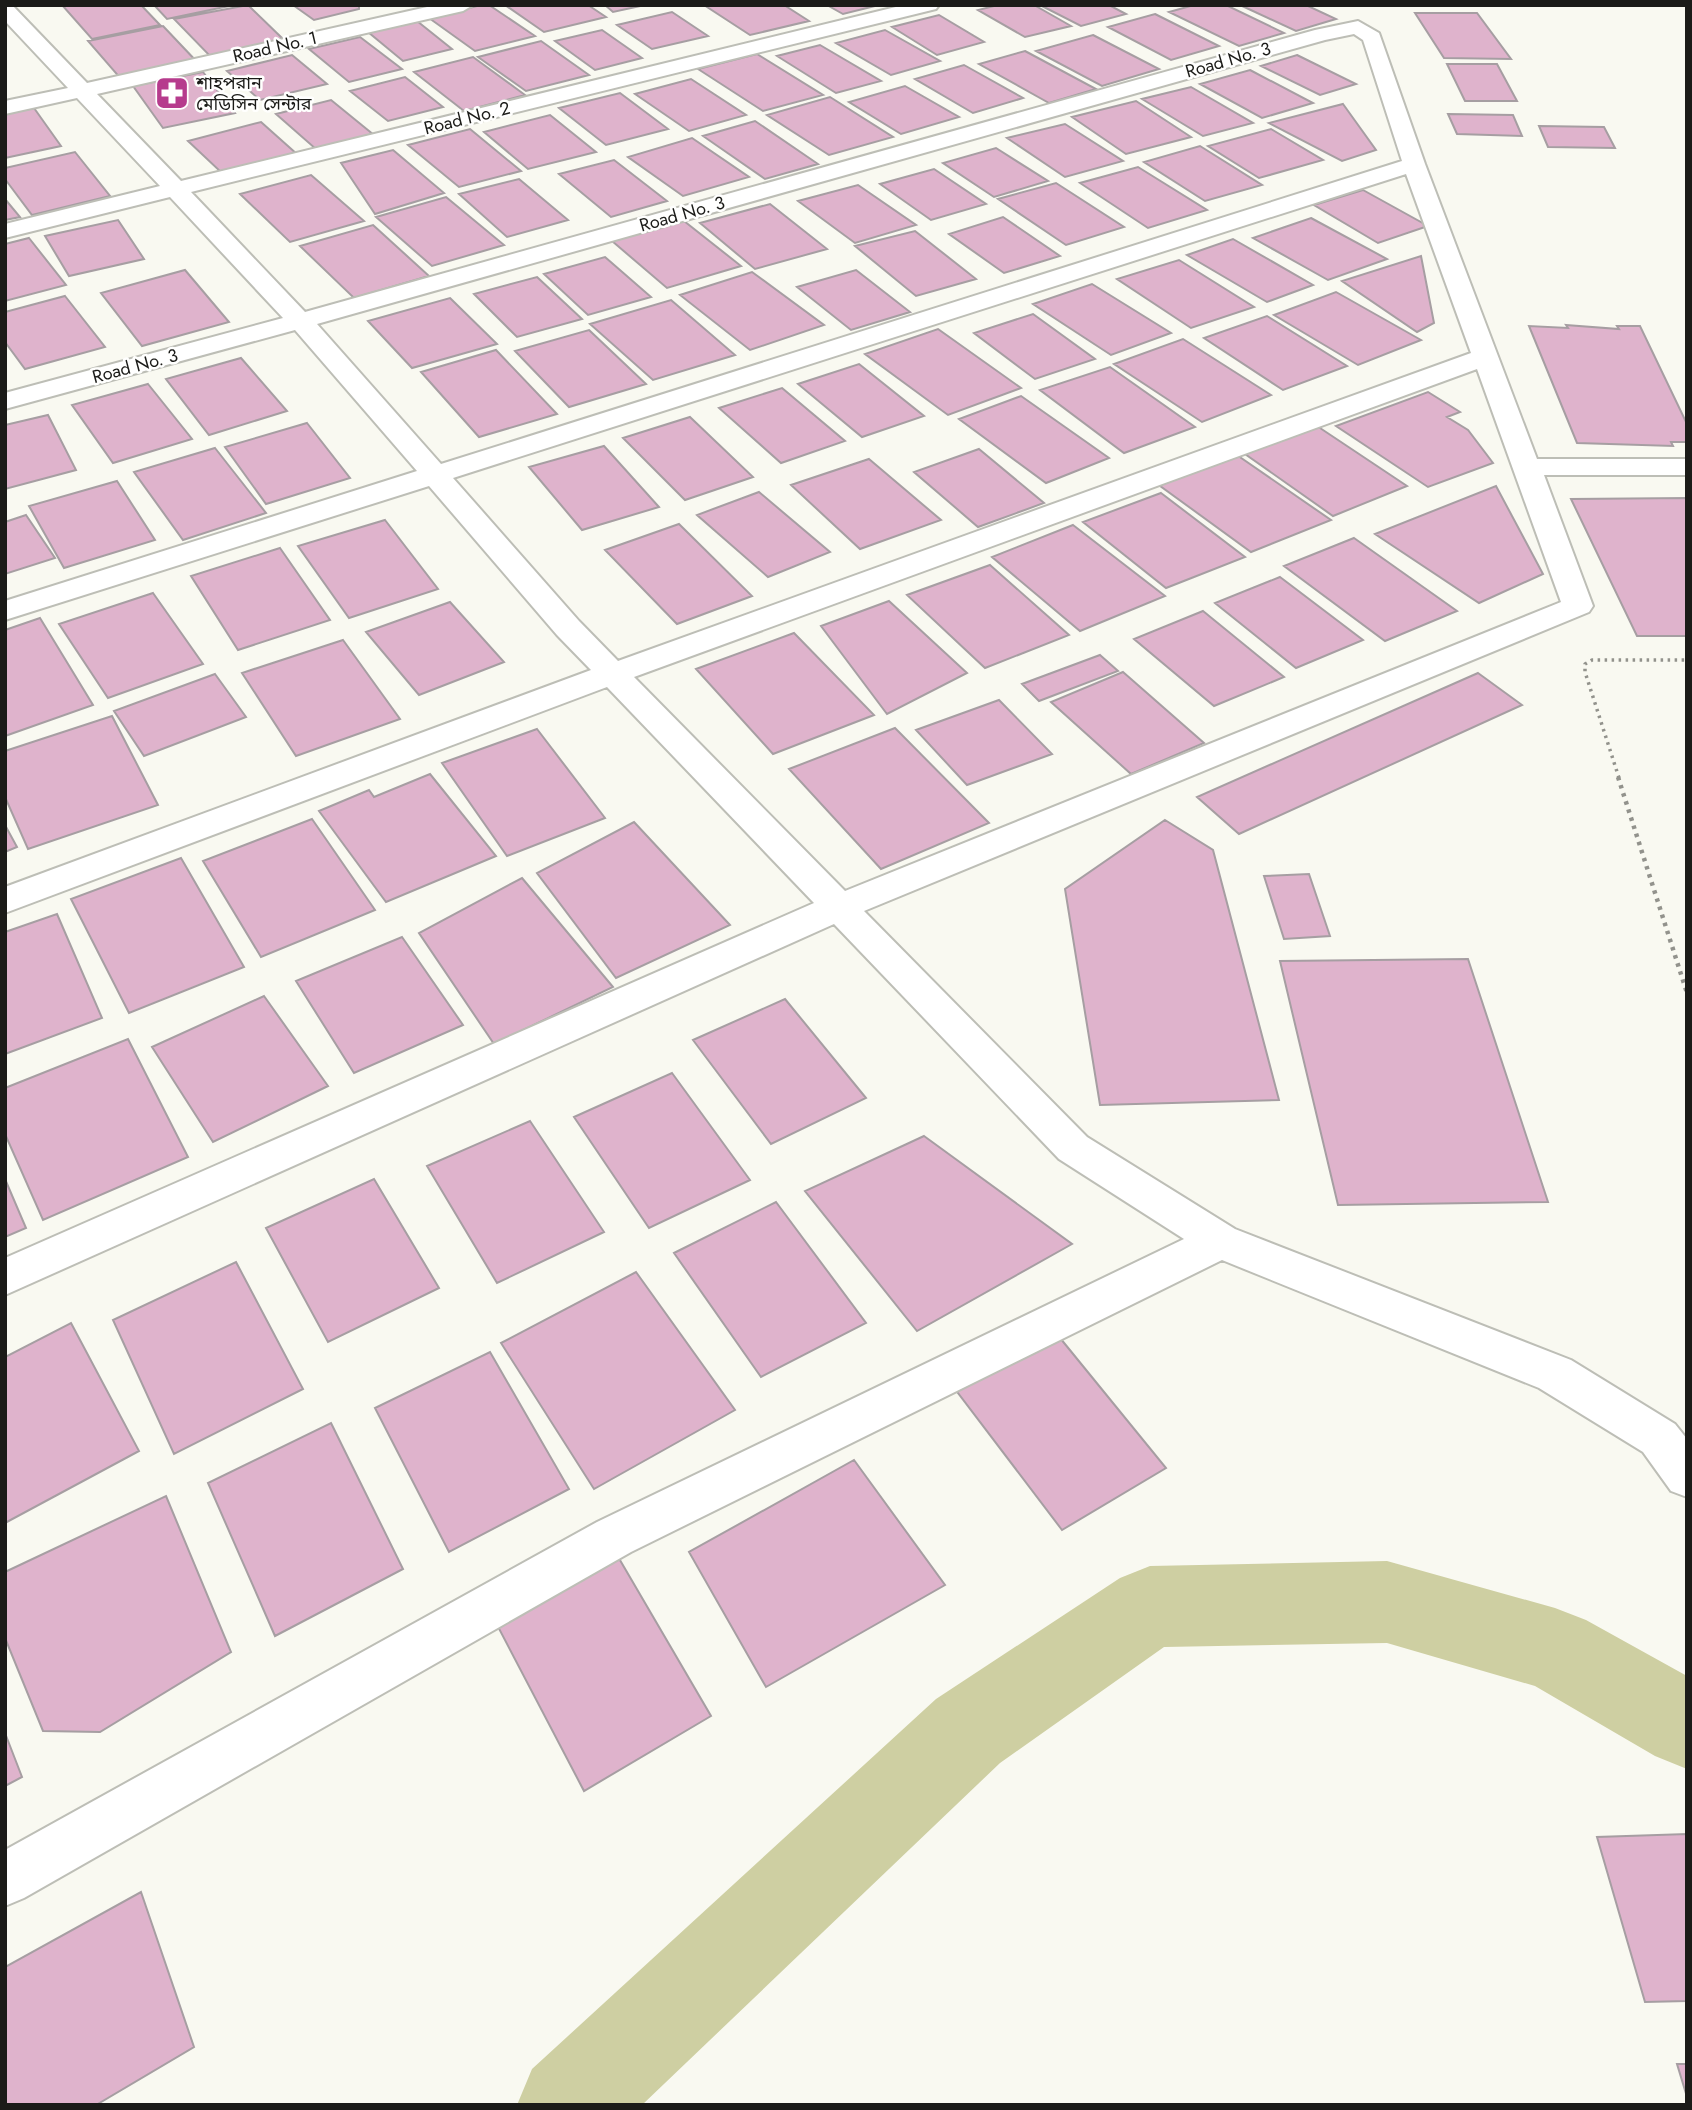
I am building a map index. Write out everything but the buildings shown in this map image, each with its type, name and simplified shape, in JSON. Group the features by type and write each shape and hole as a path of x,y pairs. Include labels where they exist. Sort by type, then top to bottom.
{"street":[{"name":"Road No. 1","path":"5,108 463,5"},
{"name":"Road No. 2","path":"5,231 929,5"},
{"path":"5,9 300,321 611,674 1073,1147 1220,1241 1555,1374 1673,1433 1687,1476"},
{"path":"811,11 839,27"},
{"name":"Road No. 3","path":"5,401 300,321 1308,37 1358,27 1372,37 1414,164"},
{"path":"5,611 433,473 1414,164 1577,606 839,906 5,1277"},
{"path":"5,901 611,674 1486,356"},
{"path":"1526,467 1687,467"},
{"path":"5,1880 614,1537 1220,1241"}],"path":[{"path":"1687,660 1592,660 1585,664 1585,672 1687,993"}],"waterway":[{"path":"568,2105 968,1731 1150,1607 1387,1602 1555,1650 1687,1725"}],"place":[{"name":"শাহপরান মেডিসিন সেন্টার","path":"172,93"}]}
